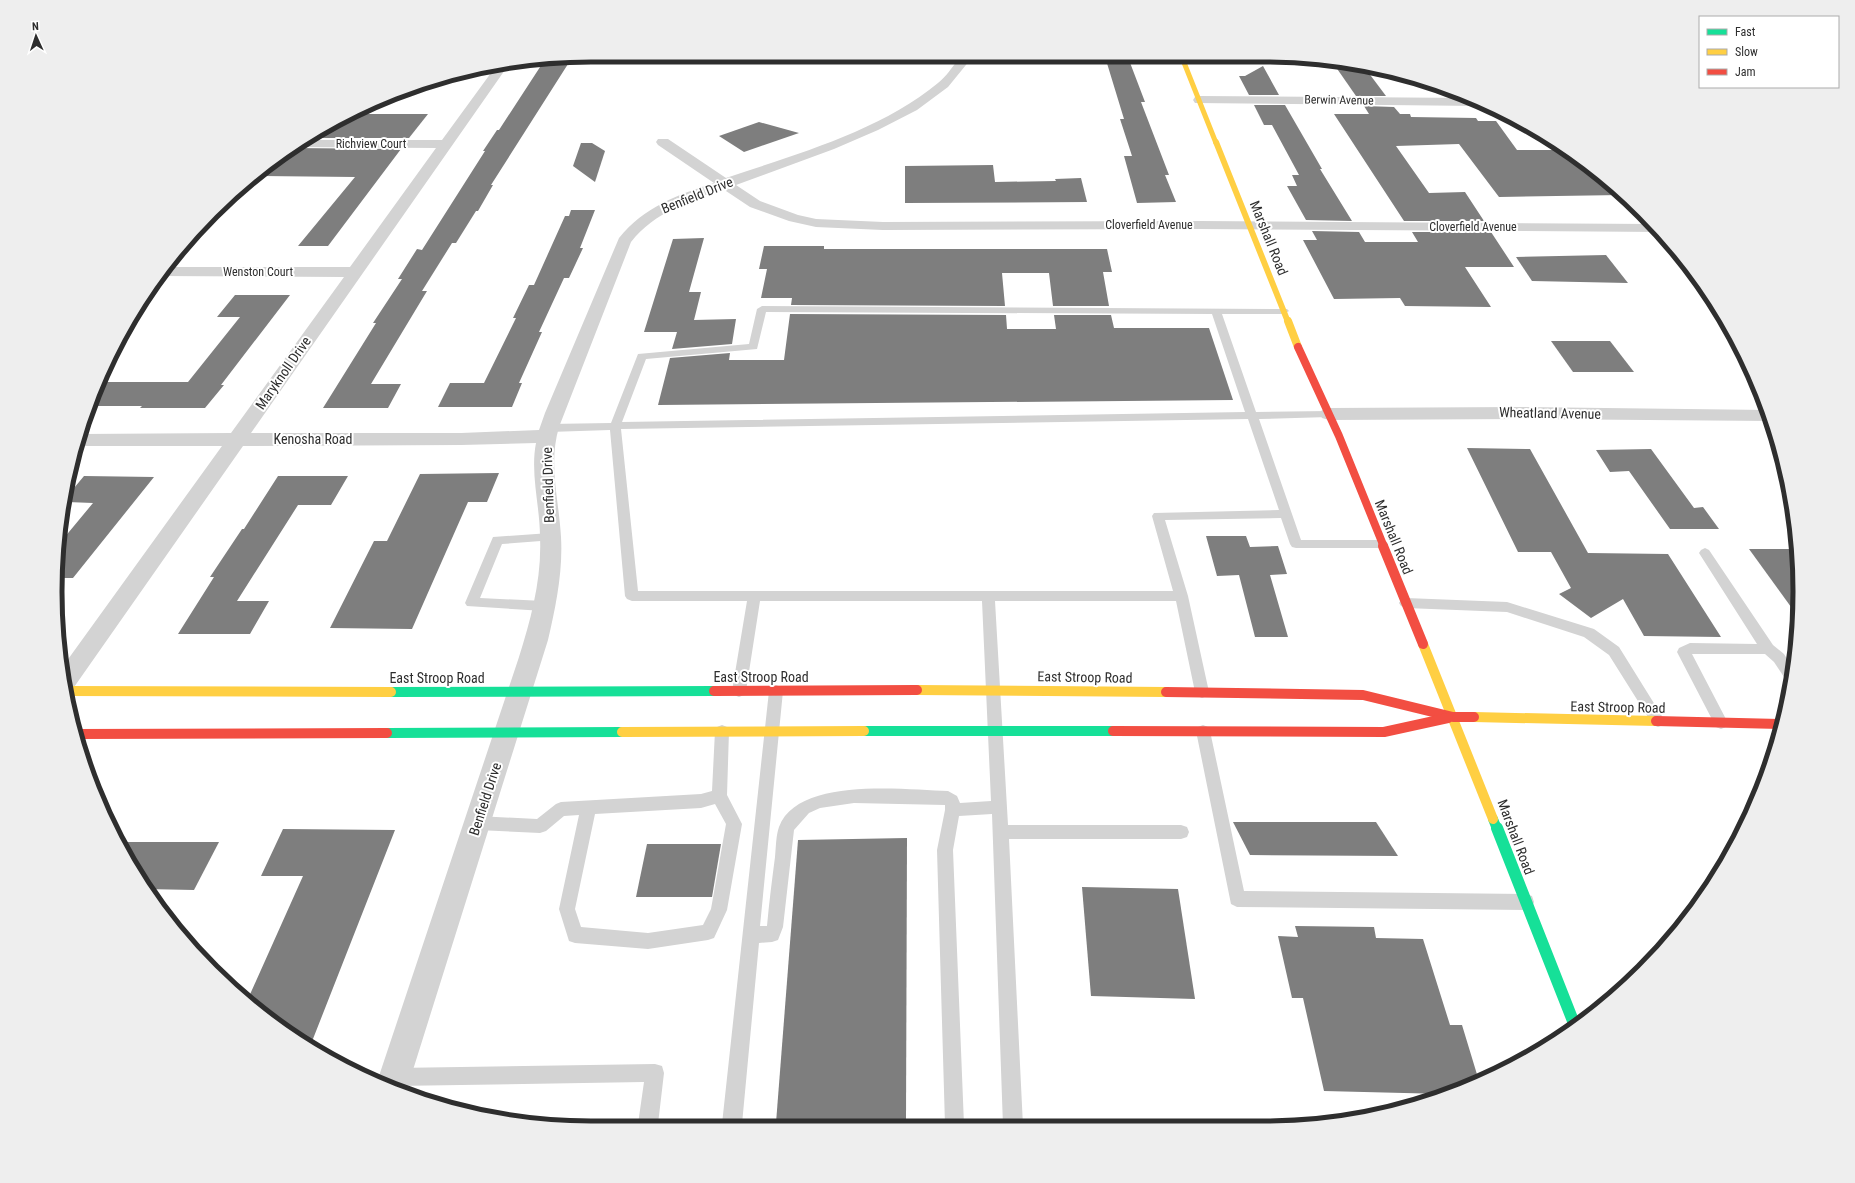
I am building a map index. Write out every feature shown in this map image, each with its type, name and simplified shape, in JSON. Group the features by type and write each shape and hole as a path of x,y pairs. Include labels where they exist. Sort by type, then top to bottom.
{"main road":[{"name":"Marshall Road","path":"1184,62 1284,312 1329,414 1454,717 1573,1021"},
{"name":"East Stroop Road","path":"71,691 518,692 993,690 1363,695 1454,717 1776,724"},
{"name":"East Stroop Road","path":"82,734 771,730 1384,732 1454,717"}],"street":[{"name":"Benfield Drive","path":"393,1082 518,692 532,657 544,606 551,548 544,452 548,432 624,240 635,227 649,215 661,208 724,183 849,138 896,116 941,86 953,75 963,62"},
{"name":"Maryknoll Drive","path":"69,676 498,70"},
{"name":"Berwin Avenue","path":"1199,100 1466,102"},
{"name":"Cloverfield Avenue","path":"663,142 755,204 774,212 816,223 884,226 1249,226 1649,229"},
{"name":"Richview Court","path":"309,144 445,144"},
{"name":"Wenston Court","path":"169,272 355,272"},
{"name":"Wheatland Avenue","path":"1329,414 1519,413 1763,416"},
{"name":"Kenosha Road","path":"84,440 453,439 548,432"}],"lane":[{"path":"1181,596 632,596 615,426 642,356 753,347 762,309 1284,312"},
{"path":"1216,311 1296,544 1382,544"},
{"path":"548,432 615,426 1329,414"},
{"path":"1202,692 1181,596 1158,516 1286,514"},
{"path":"544,606 472,603 497,540 550,537"},
{"path":"1705,553 1768,649 1778,658 1787,670"},
{"path":"739,691 754,596"},
{"path":"988,596 996,730 1013,1121"},
{"path":"1406,603 1507,608 1589,634 1614,651 1658,722"},
{"path":"1721,723 1684,652 1690,648 1768,649"},
{"path":"732,1121 776,691"},
{"path":"588,808 567,909 575,935 648,941 708,932 719,910 734,824 719,796 722,731"},
{"path":"1203,731 1237,899 1526,902"},
{"path":"477,823 540,826 561,809 701,801 719,796"},
{"path":"751,935 772,934 775,926 786,828 794,816 806,806 820,800 860,796 948,798 952,801 953,810 946,850 954,1121"},
{"path":"953,810 999,808"},
{"path":"1000,832 1181,832"},
{"path":"393,1082 656,1073 648,1121"}],"building":[{"path":"1107,62 1130,62 1145,102 1141,102 1169,175 1165,175 1176,202 1137,203 1124,156 1132,156 1120,119 1124,119"},
{"path":"568,64 491,185 493,185 478,211 476,211 456,243 452,243 422,291 427,291 371,384 401,384 388,408 323,408 376,323 373,323 402,279 398,279 417,249 422,250 485,151 483,151 497,130 499,130 541,65"},
{"path":"1263,66 1279,95 1249,95 1239,76 1245,76"},
{"path":"1336,67 1368,72 1386,96 1356,96"},
{"path":"1254,105 1285,105 1322,169 1320,169 1352,221 1306,220 1287,186 1297,186 1292,175 1299,175 1272,125 1264,125"},
{"path":"1364,106 1394,107 1400,114 1410,114 1411,117 1476,118 1478,121 1496,121 1517,150 1556,150 1586,171 1615,195 1499,197 1459,144 1396,146 1429,193 1465,192 1484,221 1404,221 1334,114 1369,114"},
{"path":"363,114 428,114 409,138 319,138"},
{"path":"759,122 799,133 744,152 719,136"},
{"path":"581,143 592,143 605,151 595,182 573,166"},
{"path":"302,148 401,149 328,246 298,246 355,177 263,176"},
{"path":"993,165 995,182 1056,181 1055,179 1081,178 1087,202 905,203 905,166"},
{"path":"571,210 595,210 580,248 583,248 569,278 564,278 539,332 542,332 519,383 522,383 512,407 438,407 450,383 484,383 516,318 513,318 529,285 534,285 565,216 569,216"},
{"path":"1312,231 1359,232 1365,242 1418,242 1412,232 1491,232 1514,267 1465,267 1491,307 1405,306 1400,298 1334,299 1303,240 1317,240"},
{"path":"704,238 689,292 701,292 694,320 736,319 732,344 672,349 677,332 644,332 673,239"},
{"path":"764,246 824,246 824,249 1107,249 1112,272 1103,272 1109,306 1053,306 1049,273 1002,273 1005,306 791,305 792,298 761,298 767,269 759,269"},
{"path":"1606,255 1628,283 1532,281 1516,257"},
{"path":"235,295 290,295 221,385 224,385 205,408 96,406 105,382 188,382 240,317 217,317"},
{"path":"790,314 1006,315 1007,329 1056,329 1054,315 1111,315 1114,328 1209,328 1233,400 658,405 670,358 730,353 729,360 784,360"},
{"path":"1551,341 1610,341 1634,372 1573,372"},
{"path":"1467,448 1530,449 1588,553 1668,554 1721,637 1644,636 1623,599 1591,618 1559,594 1571,588 1551,552 1518,552"},
{"path":"1651,449 1694,508 1703,507 1719,529 1670,529 1629,471 1610,472 1596,450"},
{"path":"499,473 487,502 468,502 412,629 330,628 374,541 387,541 420,474"},
{"path":"84,476 154,477 73,578 62,578 65,536 93,503 70,502 72,491"},
{"path":"278,476 348,476 331,505 298,505 237,601 269,601 250,634 178,634 214,577 210,577 242,529 244,529"},
{"path":"1206,536 1246,536 1250,547 1278,546 1287,574 1270,575 1288,637 1255,637 1239,575 1217,576"},
{"path":"1749,549 1791,549 1792,609"},
{"path":"1233,822 1376,822 1398,856 1250,855"},
{"path":"283,829 395,830 312,1041 269,1012 249,996 303,876 261,876"},
{"path":"907,838 906,1121 776,1121 798,840"},
{"path":"126,842 219,842 194,890 153,889"},
{"path":"647,844 721,844 712,897 636,897"},
{"path":"1082,887 1178,889 1195,999 1091,996"},
{"path":"1295,926 1374,927 1376,938 1423,939 1450,1025 1462,1025 1477,1076 1432,1094 1324,1091 1303,998 1292,998 1278,936 1298,937"}],"traffic: fast":[{"path":"391,692 714,691"},
{"path":"864,731 1113,731"},
{"path":"387,733 622,732"},
{"path":"1493,819 1573,1021"}],"traffic: slow":[{"path":"1184,62 1298,347"},
{"path":"1423,644 1493,819"},
{"path":"917,690 1166,692"},
{"path":"71,691 391,692"},
{"path":"1474,717 1656,721"},
{"path":"622,732 864,731"}],"traffic: jam":[{"path":"1298,347 1339,436 1423,644"},
{"path":"714,691 917,690"},
{"path":"1166,692 1363,695 1453,717 1474,717"},
{"path":"1113,731 1384,732 1448,718"},
{"path":"1656,721 1776,724"},
{"path":"82,734 387,733"}]}
